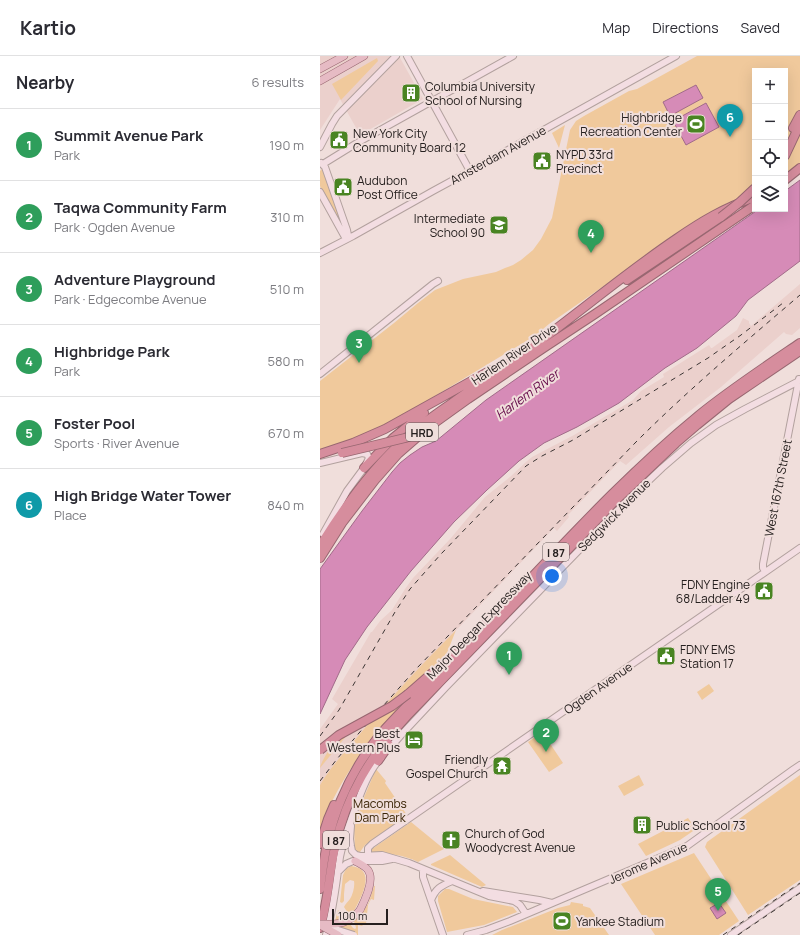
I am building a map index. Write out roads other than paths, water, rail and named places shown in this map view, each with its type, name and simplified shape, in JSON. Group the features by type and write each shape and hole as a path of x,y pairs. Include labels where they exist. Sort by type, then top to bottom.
{"highway":[{"path":"788,140 800,115"},
{"path":"788,150 800,124"},
{"path":"788,178 800,168"},
{"path":"788,184 800,174"},
{"path":"578,326 593,311 722,218 752,191"},
{"name":"Harlem River Drive","path":"320,546 347,505 364,483 382,461 411,433 539,342 634,268 691,229 727,208 752,196"},
{"path":"571,317 594,305 626,281 752,197"},
{"name":"Harlem River Drive","path":"320,558 342,523 366,490 388,464 418,435 440,418 752,207"},
{"path":"767,366 800,337"},
{"path":"320,458 396,440 420,433 436,426 544,351 557,339"},
{"path":"320,454 353,443 396,424 523,349 539,342"},
{"name":"Major Deegan Expressway","path":"320,889 329,836 336,813 345,790 363,757 380,734 599,507 668,441 733,389 800,343"},
{"name":"Major Deegan Expressway","path":"320,928 325,909 336,841 351,796 360,777 396,727 616,500 676,443 740,391 800,351"},
{"path":"656,462 727,407 800,356"},
{"path":"364,468 393,438 445,396"},
{"path":"320,750 339,735 392,706 456,655"},
{"path":"378,761 393,738 429,694"},
{"path":"320,844 333,806 345,790"}],"main road":[{"path":"320,69 344,56"},
{"path":"320,81 362,56"},
{"path":"320,147 332,124 341,112 396,56"},
{"path":"407,56 470,171"},
{"path":"346,239 348,235 347,230 325,167 321,163 514,56"},
{"name":"Amsterdam Avenue","path":"320,253 676,56"},
{"path":"320,192 346,239"},
{"path":"320,374 438,281"},
{"name":"West 167th Street","path":"765,571 763,564 800,379"},
{"name":"Sedgwick Avenue","path":"353,815 364,785 378,761 446,687 622,506 694,440 716,425 800,379"},
{"path":"320,463 364,452 369,458 364,468 347,491 320,540"},
{"name":"Ogden Avenue","path":"368,858 368,848 372,844 800,548"},
{"name":"Jerome Avenue","path":"467,935 495,927 612,879 687,846 800,765"},
{"path":"353,815 350,835 351,849 354,853 368,858"},
{"path":"326,935 332,911 342,848 348,826 353,815"},
{"path":"338,871 346,864 382,855 404,861 489,896 514,901 520,905 526,914"},
{"path":"320,924 345,923 354,917 360,910 367,895 371,878 367,869 355,861"},
{"path":"423,869 423,877 443,935"},
{"path":"431,900 434,892 438,888 452,881"},
{"path":"731,935 800,888"},
{"path":"475,890 490,891 552,903"},
{"path":"320,924 338,935"},
{"path":"320,924 354,935"}],"water":[{"path":"696,85 703,98 670,116 663,102"},
{"name":"Highbridge Recreation Center","path":"706,103 719,127 686,145 673,121"},
{"name":"Harlem River","path":"800,180 800,261 748,300 736,316 697,348 665,368 619,403 577,427 544,443 519,461 487,490 454,522 411,571 367,627 345,660 320,714 320,569 362,511 400,463 422,447 436,441 486,400 755,212 788,212 788,189"},
{"path":"719,903 726,913 717,919 710,908"}],"railway":[{"path":"320,781 359,733 416,669 636,442 696,385 800,295"},
{"path":"320,736 339,710 395,612 410,589 441,554 526,466 573,440 708,358 783,303"},
{"path":"723,935 800,883"},
{"path":"738,935 800,893"}],"place":[{"name":"Columbia University School of Nursing","path":"411,93"},
{"name":"Highbridge Recreation Center","path":"696,124"},
{"name":"High Bridge Water Tower","path":"730,137"},
{"name":"New York City Community Board 12","path":"339,140"},
{"name":"NYPD 33rd Precinct","path":"542,161"},
{"name":"Audubon Post Office","path":"343,187"},
{"name":"Intermediate School 90","path":"499,225"},
{"name":"Highbridge Park","path":"591,253"},
{"name":"Adventure Playground","path":"359,363"},
{"name":"FDNY Engine 68/Ladder 49","path":"764,591"},
{"name":"FDNY EMS Station 17","path":"666,656"},
{"name":"Summit Avenue Park","path":"509,675"},
{"name":"Best Western Plus","path":"414,740"},
{"name":"Taqwa Community Farm","path":"546,752"},
{"name":"Friendly Gospel Church","path":"502,766"},
{"name":"Public School 73","path":"642,825"},
{"name":"Church of God Woodycrest Avenue","path":"451,840"},
{"name":"Foster Pool","path":"718,911"},
{"name":"Yankee Stadium","path":"562,921"}],"park label":[{"name":"Macombs Dam Park","path":"380,810"}]}
